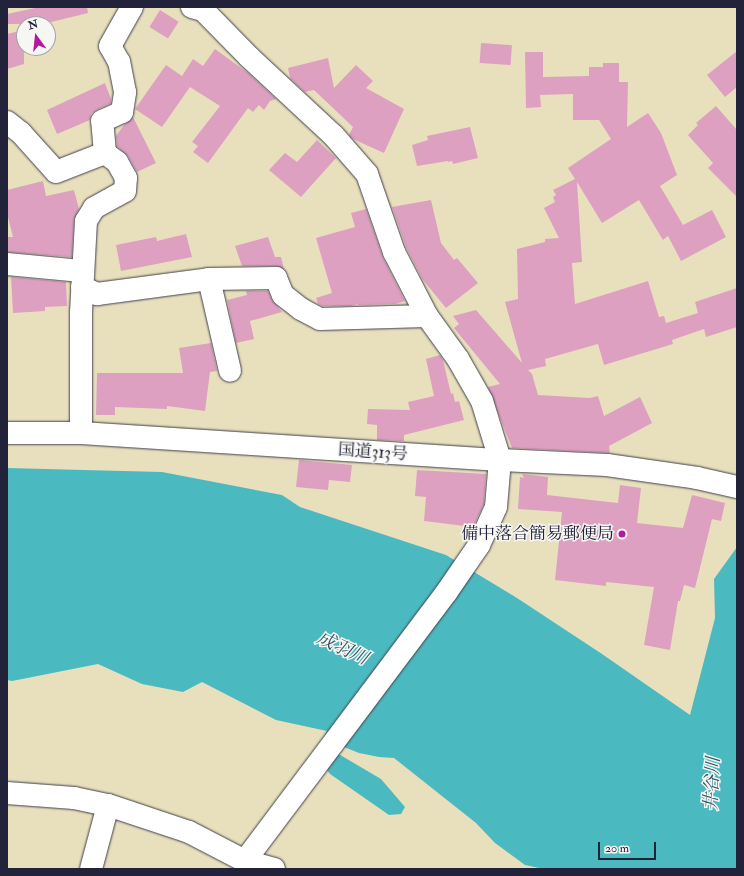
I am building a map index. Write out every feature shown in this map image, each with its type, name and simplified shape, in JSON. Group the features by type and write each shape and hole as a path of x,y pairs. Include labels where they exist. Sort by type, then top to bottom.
{"main road":[{"path":"82,433 82,279 86,220 94,208 124,191 126,178 117,162 105,153 102,121 122,112 125,92 119,62 110,46 132,7"},
{"path":"192,7 203,10 249,57 334,136 367,174 394,252 427,316 458,359 482,401 500,460 496,507 479,545 446,593 250,854"},
{"path":"7,122 21,133 56,172 105,153"},
{"path":"7,264 82,279 97,294 209,279 276,278 283,295 301,310 320,319 427,316"},
{"path":"209,279 230,371"},
{"name":"国道313号","path":"7,433 82,433 500,460 607,465 697,478 735,487"},
{"path":"7,793 74,798 108,805 250,854 274,869"},
{"path":"91,869 108,805"}],"water":[{"path":"7,468 162,472 282,495 300,507 446,555 517,598 602,654 690,715 715,618 714,579 737,547 737,869 544,869 525,865 495,843 476,823 394,758 359,753 329,741 325,746 381,779 405,807 401,814 389,815 330,774 315,754 327,731 276,720 202,682 183,692 142,684 98,664 12,681 7,680"}],"building":[{"path":"40,7 87,7 88,13 56,21 56,16 16,16 16,24 7,24 7,14"},
{"path":"160,10 179,22 168,39 149,27"},
{"path":"16,32 16,56 24,56 24,64 7,69 7,34"},
{"path":"481,43 512,45 511,65 480,63"},
{"path":"215,49 248,73 276,99 270,101 264,110 259,105 253,112 248,108 208,163 193,152 198,146 192,142 220,106 190,87 162,127 135,109 166,65 182,76 193,59 203,66"},
{"path":"737,51 737,87 725,97 707,75"},
{"path":"525,52 543,52 543,77 589,76 589,67 603,67 603,63 619,63 619,82 628,82 627,127 648,113 661,133 677,175 660,186 683,225 712,210 726,237 681,261 668,236 663,240 639,200 602,223 577,182 582,262 572,263 575,304 648,281 659,317 664,316 666,323 698,313 695,302 737,288 737,327 706,337 704,329 672,340 673,344 604,365 598,344 545,359 546,366 528,370 532,374 538,395 590,398 598,396 604,416 640,397 652,423 609,446 610,453 512,448 488,387 500,384 454,328 459,324 453,316 476,310 522,363 505,302 518,299 517,249 545,242 545,239 559,238 544,208 555,202 553,197 556,195 553,190 575,179 568,168 611,139 599,120 573,120 573,94 540,95 541,107 526,108"},
{"path":"328,58 334,88 356,65 373,81 366,88 404,109 384,153 353,139 349,135 353,127 314,90 305,92 290,78 288,68"},
{"path":"105,83 111,103 91,114 90,120 57,134 47,110"},
{"path":"716,106 737,130 737,197 708,168 713,163 688,135 698,125 696,123"},
{"path":"133,117 156,163 137,172 128,156 117,146 116,136 124,125"},
{"path":"470,127 478,158 453,164 452,161 448,161 417,166 412,145 428,140 427,136"},
{"path":"317,140 336,158 301,197 269,170 285,153 297,162"},
{"path":"43,181 46,196 74,190 79,209 74,220 72,257 7,252 7,237 13,237 7,213 7,190"},
{"path":"431,200 441,243 454,260 457,258 478,283 446,308 423,280 406,247 392,207"},
{"path":"366,209 383,258 405,301 395,304 358,304 351,306 323,306 318,304 316,298 332,293 316,238 355,227 351,213"},
{"path":"186,234 192,257 121,271 116,245 156,237 157,241"},
{"path":"268,237 275,257 281,257 284,269 276,266 242,266 235,246"},
{"path":"11,277 66,282 67,306 45,307 45,311 13,313"},
{"path":"246,291 268,291 272,300 282,312 250,321 254,339 236,343 227,300 247,295"},
{"path":"211,343 217,371 210,372 205,411 167,406 167,409 115,407 115,415 96,415 97,373 183,373 179,348"},
{"path":"440,355 443,360 451,394 453,393 455,402 459,401 464,420 404,435 404,441 377,440 377,425 367,424 368,409 410,410 408,402 434,396 426,359"},
{"path":"299,460 352,465 350,482 329,480 328,490 296,487"},
{"path":"417,470 486,474 484,504 473,527 424,521 426,497 415,496"},
{"path":"522,474 548,477 547,495 618,503 620,485 641,488 637,523 683,528 692,495 725,503 721,521 712,519 695,588 684,585 680,601 678,601 670,650 644,645 654,587 606,582 606,586 555,580 562,512 518,509 520,477 524,478"}],"place":[{"name":"備中落合簡易郵便局","path":"622,534"}],"water label":[{"name":"成羽川","path":"342,649"},
{"name":"井谷川","path":"713,784"}]}
